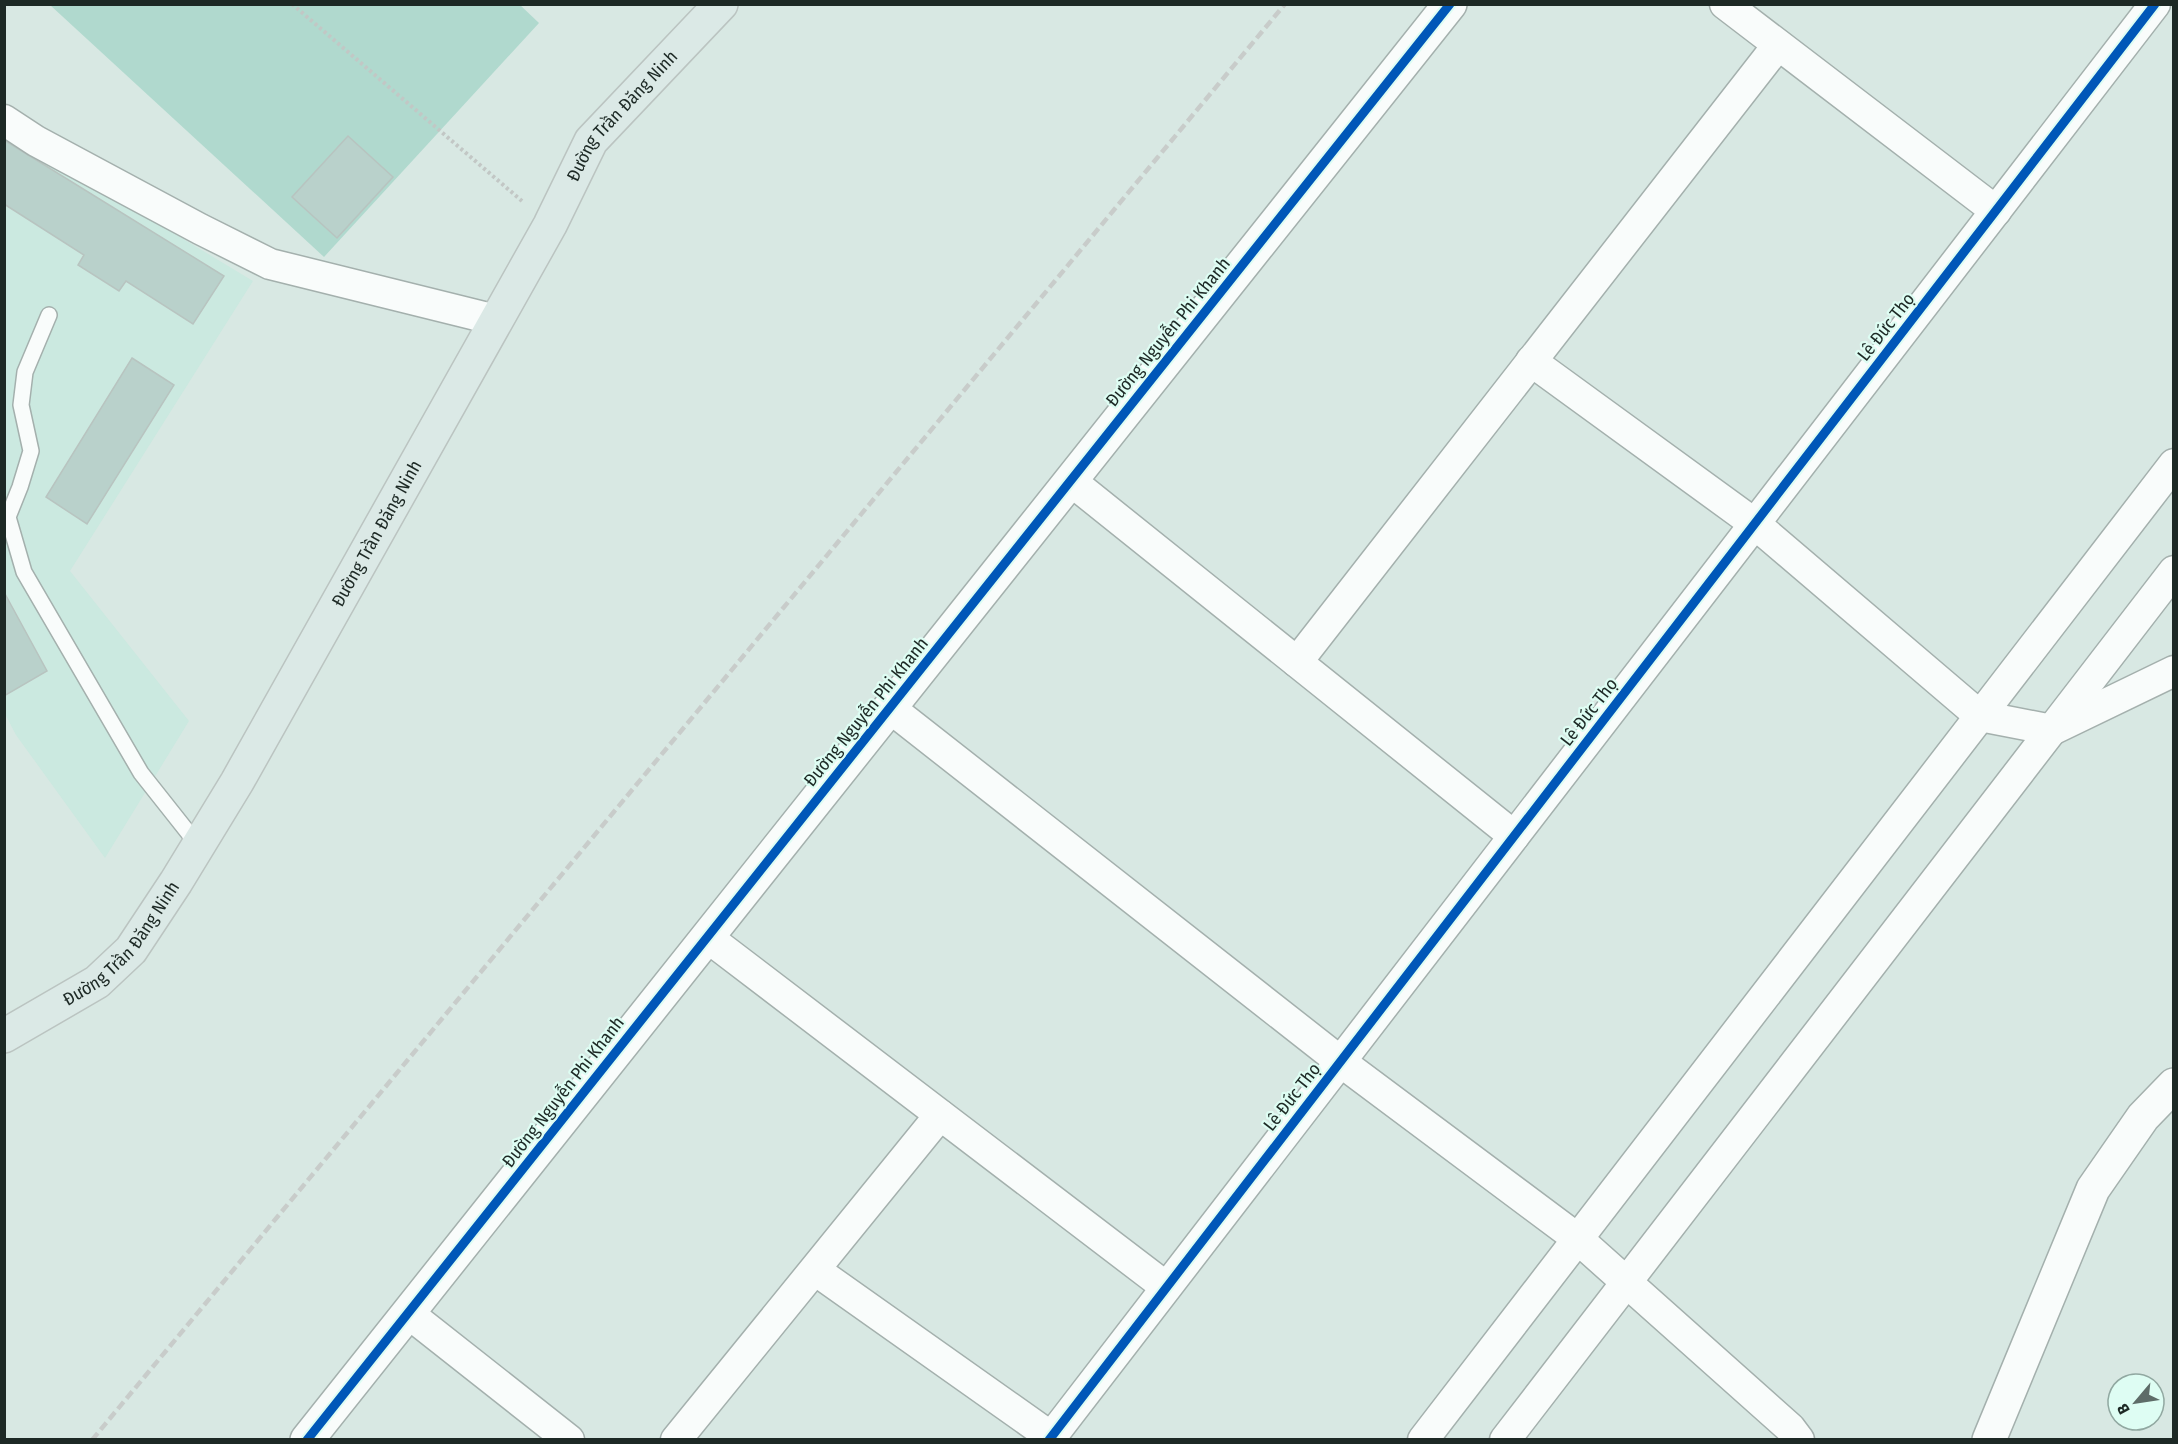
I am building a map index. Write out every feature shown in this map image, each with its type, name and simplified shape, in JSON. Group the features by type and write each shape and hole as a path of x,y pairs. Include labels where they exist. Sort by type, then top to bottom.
{"main road":[{"name":"Đường Trần Đăng Ninh","path":"4,1036 97,982 131,950 237,782 550,225 591,141 721,4"}],"street":[{"name":"Đường Nguyễn Phi Khanh","path":"307,1440 1450,4"},
{"path":"1725,4 1996,211"},
{"name":"Lê Đức Thọ","path":"1050,1438 2155,4"},
{"path":"1297,662 1778,45"},
{"path":"4,120 66,158 270,264 496,320"},
{"path":"1531,361 1755,524 1980,716 2052,730 2174,671"},
{"path":"1423,1440 2174,464"},
{"path":"1071,480 1514,836"},
{"path":"1505,1440 2174,571"},
{"path":"890,708 1341,1062 1578,1239 1790,1428 1799,1440"},
{"path":"707,937 1166,1287"},
{"path":"1989,1440 2092,1189 2143,1117 2174,1085"},
{"path":"676,1440 940,1114"},
{"path":"815,1270 1050,1438"},
{"path":"408,1313 569,1440"}],"lane":[{"path":"49,315 26,372 21,405 31,451 8,517 24,572 141,773 198,846"}],"path":[{"path":"292,4 550,225"}],"shaded area":[{"path":"519,4 539,23 324,257 50,5"},
{"path":"4,131 253,281 70,571 189,721 105,858 16,735 5,714"}],"building":[{"path":"348,136 393,177 337,238 292,197"},
{"path":"4,140 224,276 193,324 126,281 119,291 78,265 84,255 4,204"},
{"path":"132,358 174,385 87,524 46,497"},
{"path":"4,592 47,671 4,696"}],"railway":[{"path":"92,1440 1285,4"}],"cycle path":[{"path":"307,1440 1450,4"},
{"path":"1049,1440 2155,4"}]}
